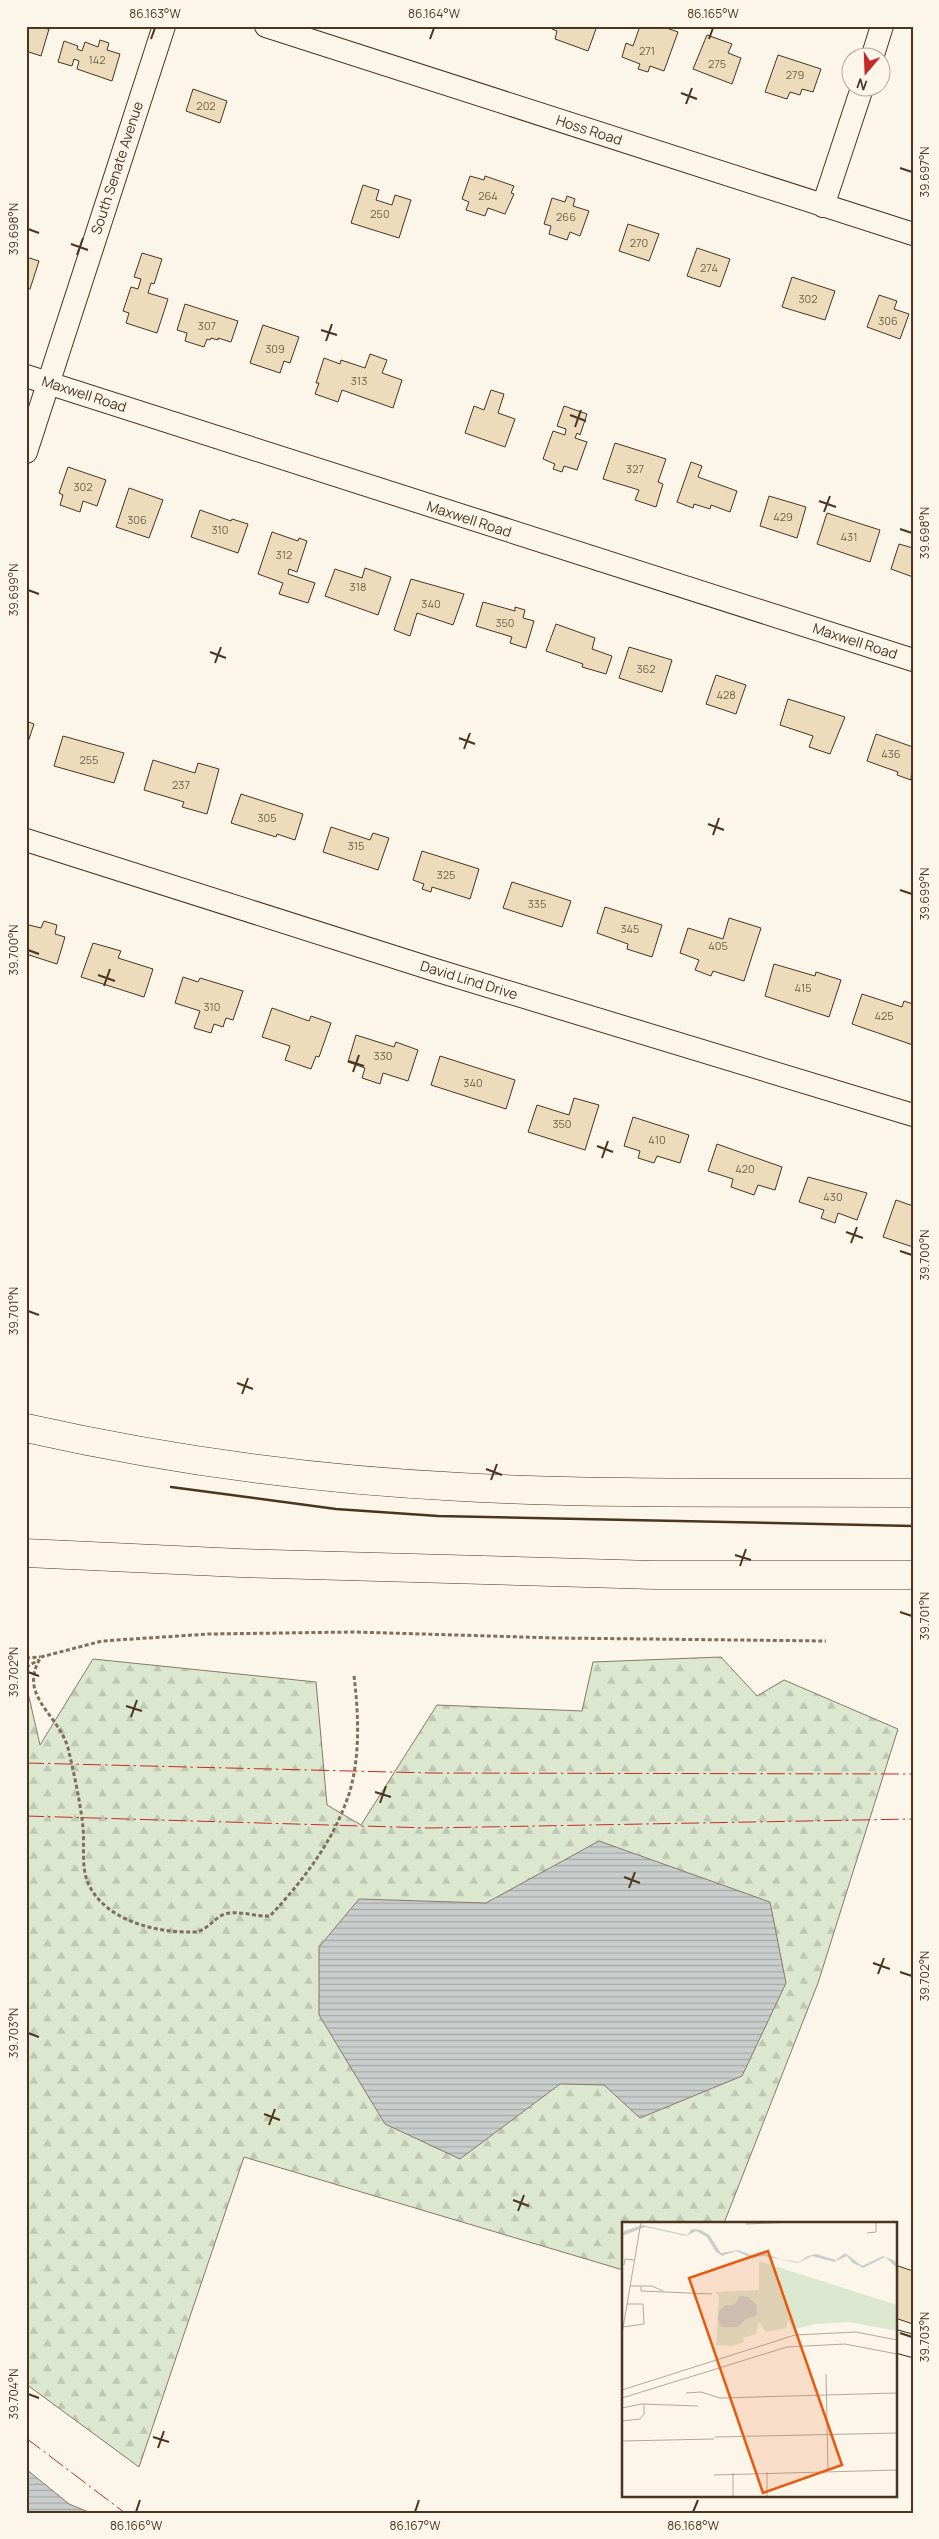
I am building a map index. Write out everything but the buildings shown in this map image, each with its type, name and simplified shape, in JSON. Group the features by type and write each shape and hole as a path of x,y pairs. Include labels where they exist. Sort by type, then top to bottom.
{"highway":[{"path":"26,1428 153,1453 228,1465 359,1480 560,1491 913,1493"},
{"path":"26,1553 240,1563 644,1574 913,1575"}],"street":[{"name":"South Senate Avenue","path":"26,452 164,26"},
{"name":"Hoss Road","path":"266,26 913,234"},
{"path":"875,48 882,26"},
{"path":"823,206 859,98"},
{"name":"Maxwell Road","path":"26,376 913,660"},
{"name":"David Lind Drive","path":"26,840 432,969 913,1115"},
{"path":"896,2341 913,2346"}],"path":[{"path":"26,1658 40,1658 102,1642 209,1634 354,1632 557,1638 826,1641"},
{"path":"26,1666 40,1658"},
{"path":"40,1658 34,1668 32,1684 68,1747 83,1827 84,1860 89,1886 102,1902 119,1915 142,1926 166,1931 196,1933 210,1926 222,1915 234,1912 270,1916 310,1870 345,1806 352,1783 358,1705 354,1676"}],"green space":[{"path":"721,1657 757,1696 784,1680 898,1729 818,1983 724,2222 622,2222 622,2270 244,2157 139,2467 26,2384 26,1684 40,1745 93,1659 316,1682 327,1805 361,1825 437,1705 582,1711 593,1662"}],"shaded area":[{"path":"599,1841 770,1902 786,1983 742,2076 640,2118 604,2085 560,2084 460,2159 385,2124 319,2015 319,1947 359,1899 486,1903"},
{"path":"26,2469 69,2504 91,2513 31,2513 26,2508"}],"wall":[{"path":"171,1487 336,1509 438,1516 913,1526"}],"power":[{"path":"26,1763 431,1773 913,1774"},
{"path":"26,1816 429,1828 913,1819"},
{"path":"26,2438 125,2513"}]}
